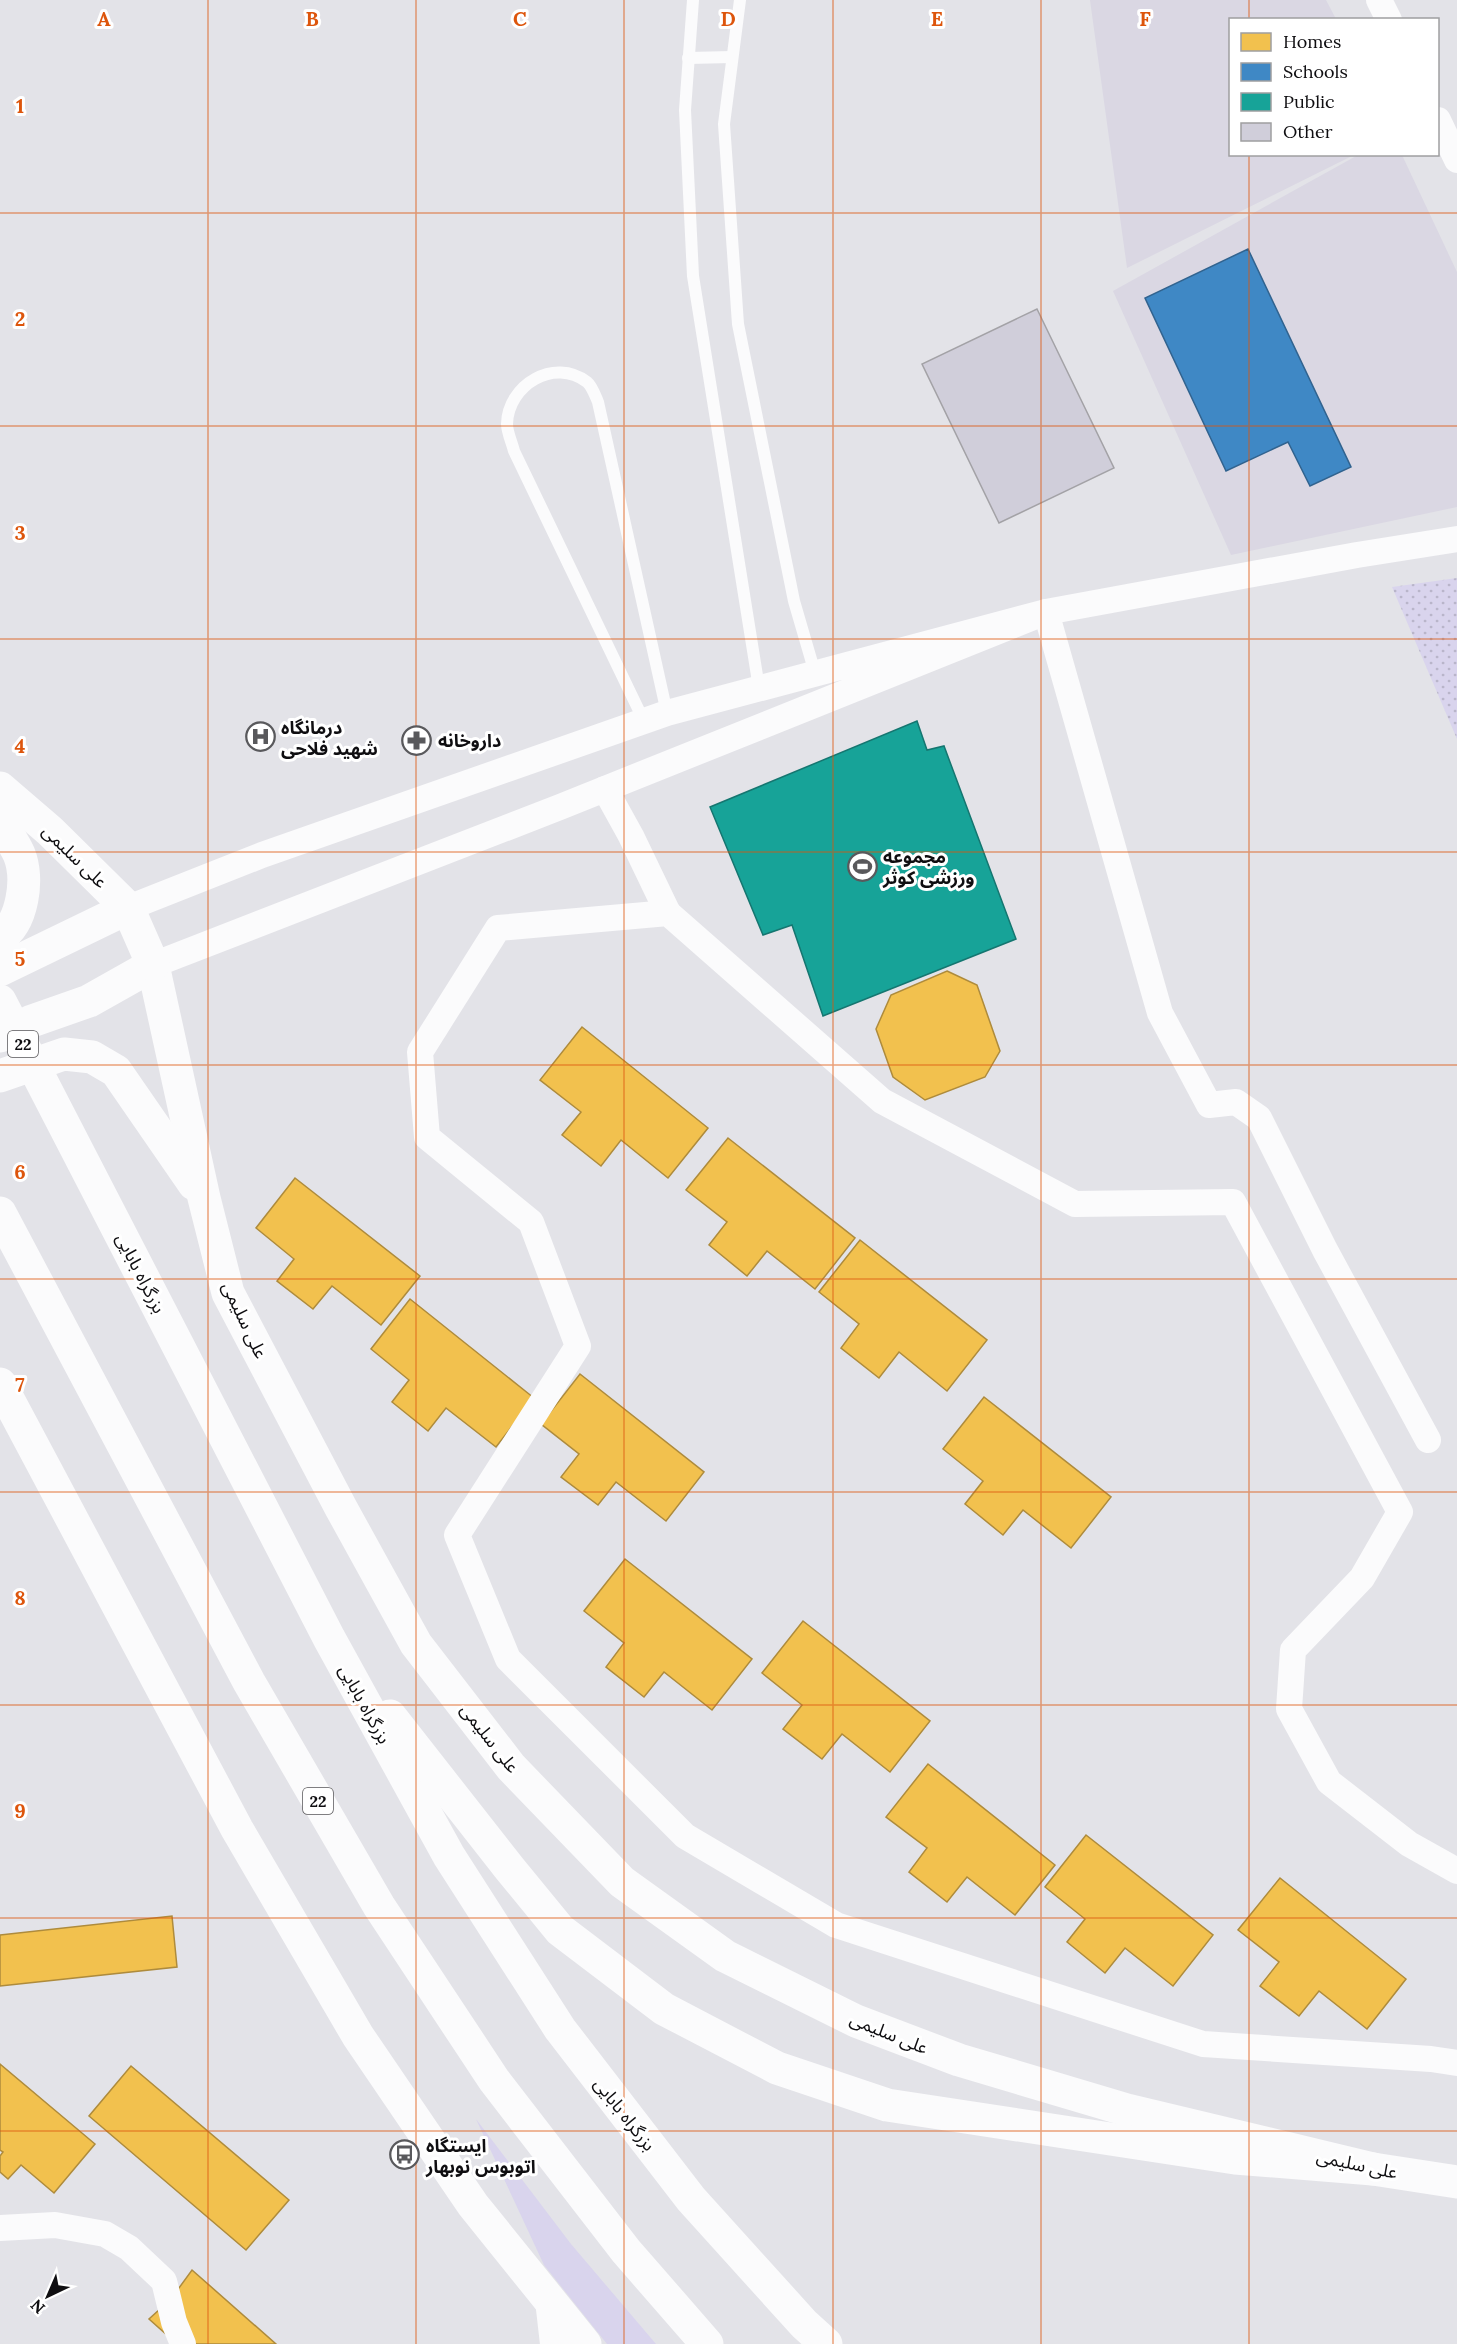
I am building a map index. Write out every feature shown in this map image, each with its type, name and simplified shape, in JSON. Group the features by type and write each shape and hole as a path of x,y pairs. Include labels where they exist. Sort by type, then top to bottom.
{"main road":[{"name":"علی سلیمی","path":"0,788 50,831 128,908 153,965 204,1198 228,1293 341,1508 416,1644 511,1767 622,1882 725,1956 856,2021 959,2060 1127,2110 1373,2169 1457,2182"},
{"path":"0,821 20,856 24,883 19,910 5,934 0,937"},
{"path":"0,970 128,908"},
{"path":"0,1036 32,1021 89,1001 153,965"},
{"name":"بزرگراه بابایی","path":"0,1001 329,1638 449,1856 560,2029 691,2199 804,2324 826,2344"},
{"path":"0,1076 64,1054 92,1057 116,1071 204,1198"},
{"name":"22","path":"0,1213 249,1682 379,1906 494,2080 626,2251 706,2344"},
{"path":"0,1384 237,1829 358,2036 472,2205 585,2344"},
{"path":"329,1638 560,1930 664,2009 777,2068 887,2105 1235,2158 1373,2169"}],"street":[{"path":"1439,124 1457,160"},
{"path":"128,908 262,855 656,717 759,688 1046,612 1457,539"},
{"path":"153,965 604,789 1046,612"},
{"path":"1046,612 1160,1012 1209,1105 1236,1102 1258,1118 1325,1250 1428,1440"},
{"path":"604,789 631,836 668,913 882,1101 1075,1204 1233,1202 1400,1512 1362,1578 1293,1650 1289,1709 1329,1782 1409,1844 1457,1871"},
{"path":"668,913 498,928 420,1052 427,1137 531,1222 578,1346 457,1535 508,1659 685,1836 836,1925 1203,2044 1431,2059 1457,2063"},
{"path":"6,2222 56,2225 105,2234 129,2248 164,2281 174,2322 183,2344"},
{"path":"548,2300 553,2344"}],"lane":[{"path":"693,0 685,110 693,276 759,688"},
{"path":"740,0 724,124 738,324 794,601 815,673"},
{"path":"688,58 732,57"},
{"path":"547,373 572,374 589,383 598,402 656,717 514,451 507,425 513,402 529,380 547,373"}],"shaded area":[{"path":"1090,0 1326,0 1335,18 1229,18 1229,156 1352,156 1127,268"},
{"path":"1356,156 1402,156 1457,272 1457,507 1231,555 1113,291"},
{"path":"1457,578 1457,739 1392,587"},
{"path":"476,2119 571,2244 656,2344 607,2344 544,2265"}],"building: Homes":[{"path":"947,971 977,985 1000,1051 985,1077 925,1100 893,1077 876,1029 891,995"},
{"path":"582,1027 708,1128 668,1178 621,1140 601,1166 562,1135 581,1112 540,1080"},
{"path":"728,1138 855,1238 815,1289 767,1251 747,1276 709,1245 727,1222 686,1190"},
{"path":"295,1178 420,1276 381,1325 332,1286 313,1309 277,1281 294,1259 256,1228"},
{"path":"860,1240 987,1340 947,1391 899,1352 879,1378 841,1348 859,1324 819,1292"},
{"path":"410,1299 534,1398 496,1447 446,1408 428,1431 392,1402 409,1380 371,1349"},
{"path":"580,1374 704,1472 666,1521 616,1482 598,1505 561,1477 579,1454 541,1424"},
{"path":"984,1397 1111,1497 1071,1548 1023,1510 1003,1535 965,1504 983,1481 943,1449"},
{"path":"625,1559 752,1659 712,1710 664,1672 644,1697 606,1667 624,1643 584,1611"},
{"path":"803,1621 930,1721 890,1772 842,1734 822,1759 783,1729 802,1705 762,1673"},
{"path":"928,1764 1055,1865 1015,1915 967,1877 947,1902 909,1872 927,1848 886,1817"},
{"path":"1086,1835 1213,1935 1173,1986 1125,1948 1105,1973 1067,1942 1085,1919 1045,1887"},
{"path":"1280,1878 1406,1979 1367,2029 1319,1991 1299,2016 1260,1986 1279,1962 1238,1930"},
{"path":"172,1916 177,1967 0,1986 0,1935"},
{"path":"0,2064 95,2144 54,2193 21,2165 8,2179 0,2172 0,2156 3,2152 0,2150"},
{"path":"131,2066 289,2200 246,2250 89,2116"},
{"path":"192,2270 276,2344 177,2344 149,2319 171,2299"}],"building: Schools":[{"path":"1248,249 1351,467 1310,486 1288,442 1226,471 1145,298"}],"building: Public":[{"name":"مجموعه ورزشی کوثر","path":"917,721 927,750 944,746 1016,939 823,1016 792,925 763,935 710,807"}],"building: Other":[{"path":"1037,309 1114,468 999,523 922,364"}],"place":[{"name":"درمانگاه شهید فلاحی","path":"260,737"},
{"name":"داروخانه","path":"417,740"},
{"name":"مجموعه ورزشی کوثر","path":"862,866"},
{"name":"ایستگاه اتوبوس نوبهار","path":"405,2155"}]}
